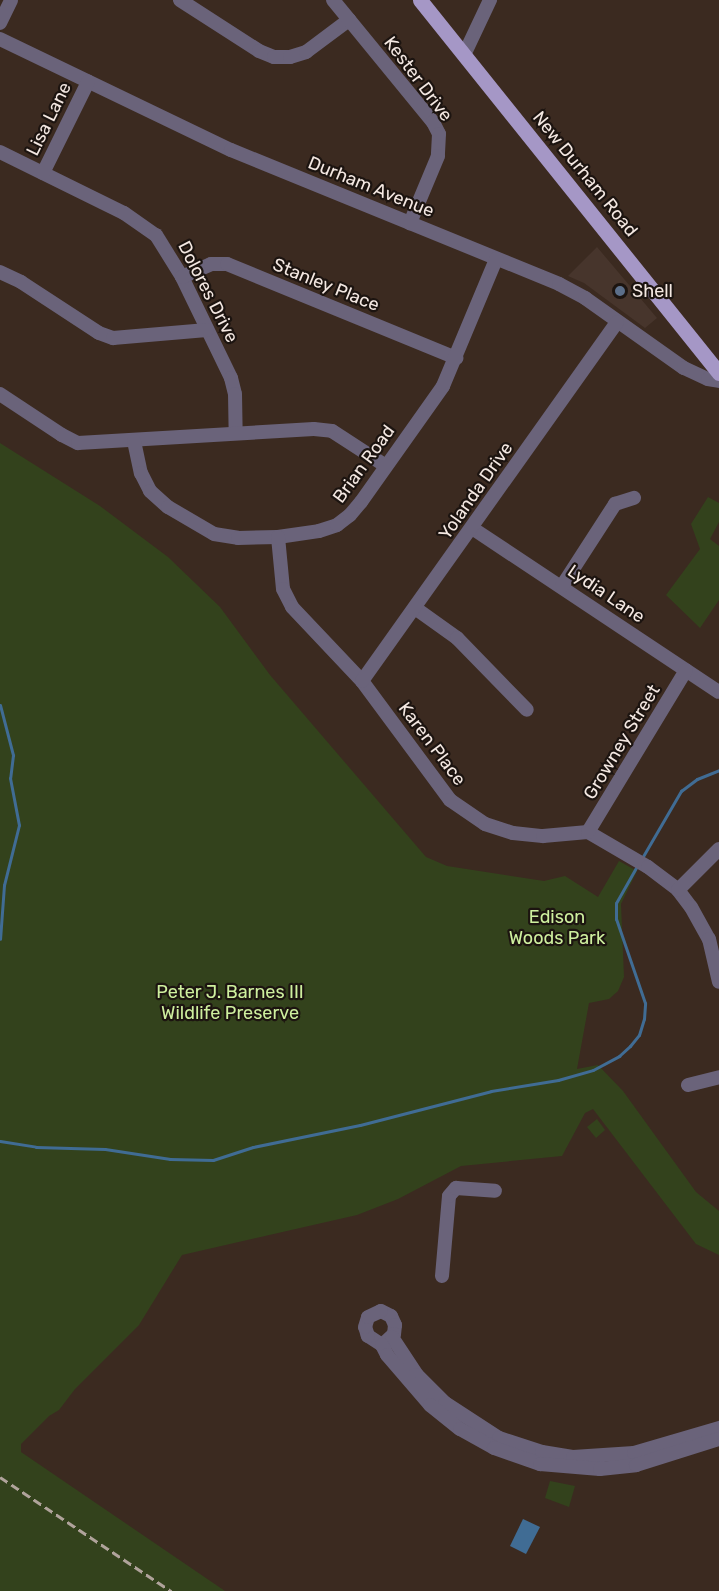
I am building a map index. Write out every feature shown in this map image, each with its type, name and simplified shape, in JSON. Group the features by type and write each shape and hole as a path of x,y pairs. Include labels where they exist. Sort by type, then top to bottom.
{"main road":[{"name":"New Durham Road","path":"420,0 719,373"}],"street":[{"path":"0,23 11,0"},
{"path":"180,0 259,51 274,57 290,57 306,52 349,20"},
{"name":"Kester Drive","path":"333,0 433,122 440,134 438,156 410,223"},
{"path":"464,55 490,0"},
{"name":"Durham Avenue","path":"0,39 212,141 572,291 684,368 708,379 719,381"},
{"name":"Lisa Lane","path":"43,173 88,82"},
{"name":"Dolores Drive","path":"0,152 143,225 165,246 231,378 235,394 236,433"},
{"name":"Brian Road","path":"134,441 141,473 150,491 168,507 214,534 238,538 278,537 319,531 337,525 350,515 443,386 496,258"},
{"name":"Stanley Place","path":"182,277 212,264 227,264 456,358"},
{"path":"0,272 21,282 99,333 113,338 207,330"},
{"name":"Yolanda Drive","path":"362,681 617,321"},
{"path":"0,394 78,443 314,429 332,431 386,466"},
{"path":"562,586 615,504 634,498"},
{"name":"Lydia Lane","path":"472,528 719,692"},
{"name":"Karen Place","path":"278,537 283,589 292,607 362,681 450,800 473,817 498,829 528,835 588,832"},
{"path":"415,608 457,638 527,710"},
{"name":"Growney Street","path":"588,832 686,670"},
{"path":"588,832 636,860 678,890 691,907 709,939 719,982"},
{"path":"678,890 719,849"},
{"path":"688,1084 719,1077"},
{"path":"442,1276 449,1196 456,1188 495,1191"},
{"path":"387,1341 445,1403 499,1438 542,1452 573,1457 635,1459 719,1439"},
{"path":"635,1459 719,1428"}],"shaded area":[{"path":"597,247 657,318 645,328 584,283 568,276"}],"green space":[{"name":"Peter J. Barnes III Wildlife Preserve","path":"0,443 100,506 168,557 220,607 270,675 426,857 447,866 544,881 565,876 598,897 619,861 637,871 621,904 624,977 618,991 609,999 589,1003 577,1069 598,1065 623,1091 696,1192 719,1211 719,1255 696,1244 593,1109 585,1113 562,1156 461,1166 398,1199 357,1215 182,1255 139,1325 75,1389 59,1410 49,1416 21,1444 21,1452 225,1591 0,1591"},
{"path":"708,497 719,503 719,522 710,539 719,546 719,600 700,628 666,595 700,549 691,524"},
{"path":"597,1119 605,1130 596,1138 587,1127"},
{"path":"550,1481 575,1486 569,1507 545,1498"}],"water":[{"path":"523,1519 540,1527 526,1554 510,1546"}],"waterway":[{"path":"0,705 13,755 10,778 19,825 4,885 0,939"},
{"path":"642,858 681,791 697,779 719,770"},
{"path":"0,1141 36,1147 105,1149 170,1159 213,1160 253,1147 360,1125 491,1091 558,1080 593,1070 619,1056 630,1046 639,1035 644,1019 645,1003 616,919 616,903 637,866"}],"railway":[{"path":"0,1477 171,1591"}],"place":[{"name":"Shell","path":"620,291"}],"park label":[{"name":"Edison Woods Park","path":"557,928"}]}
